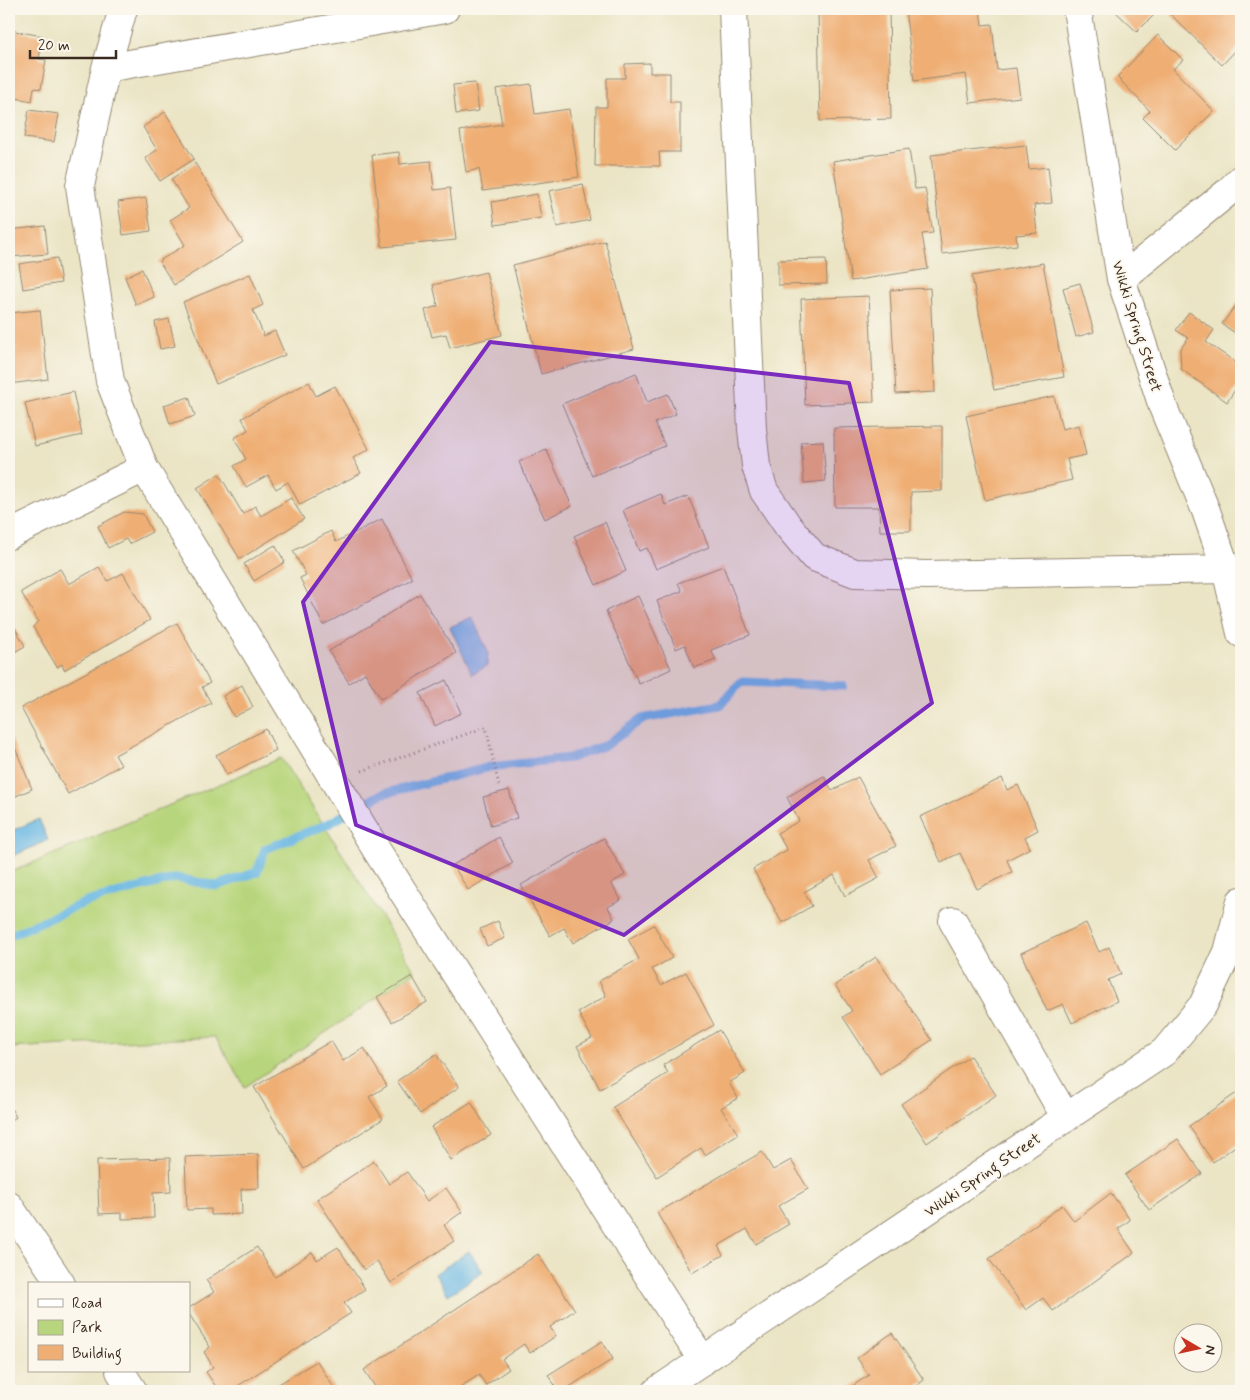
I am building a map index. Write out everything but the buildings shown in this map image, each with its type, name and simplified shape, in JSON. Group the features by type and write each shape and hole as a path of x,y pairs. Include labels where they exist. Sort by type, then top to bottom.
{"street":[{"path":"123,9 106,68 80,186 110,381 144,468 379,854 703,1361"},
{"path":"106,68 445,9"},
{"path":"733,9 752,428 756,466 764,491 788,526 814,557 855,572 918,575 1226,569"},
{"name":"Wikki Spring Street","path":"1077,9 1121,279 1163,407 1206,512 1226,569 1241,633"},
{"path":"1121,279 1228,192 1241,179"},
{"path":"9,534 144,468"},
{"name":"Wikki Spring Street","path":"657,1391 1164,1052 1203,1005 1228,952 1241,901"},
{"path":"952,921 1066,1118"},
{"path":"9,1206 60,1282"},
{"path":"121,1372 133,1391"}],"path":[{"path":"331,774 486,727 499,786"}],"highlighted area":[{"path":"490,342 849,383 932,703 624,935 356,825 303,602"}],"green space":[{"path":"281,758 415,972 245,1087 215,1037 9,1048 9,873"}],"water":[{"path":"472,617 488,652 487,666 472,674 450,627"},
{"path":"39,819 48,840 9,858 9,832"},
{"path":"469,1251 483,1272 448,1295 435,1274"}],"waterway":[{"path":"9,936 86,902 176,878 217,886 257,872 265,849 328,824 382,794 490,767 570,758 606,745 642,719 720,705 741,682 843,686"}]}
